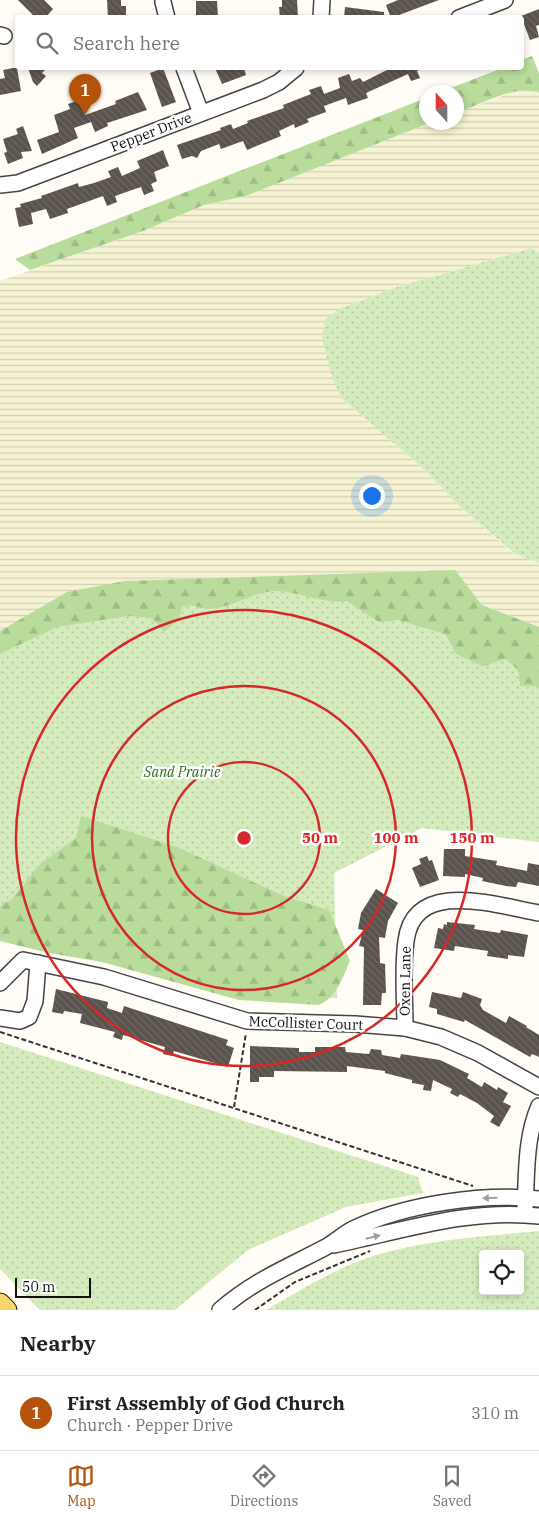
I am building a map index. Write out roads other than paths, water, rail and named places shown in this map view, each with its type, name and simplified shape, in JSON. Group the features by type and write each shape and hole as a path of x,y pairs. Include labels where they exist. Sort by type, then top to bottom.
{"main road":[{"path":"0,1303 7,1310"}],"street":[{"path":"321,15 322,0"},
{"path":"467,15 505,0"},
{"path":"163,2 166,15"},
{"path":"185,70 201,114"},
{"name":"Pepper Drive","path":"0,185 18,183 263,90 279,82 294,70"},
{"name":"Oxen Lane","path":"405,1028 406,940 410,926 418,913 430,904 464,900 539,913"},
{"name":"McCollister Court","path":"0,983 23,960 104,977 247,1021 356,1024 405,1028 441,1037 478,1053 539,1087"},
{"path":"0,1018 20,1021 29,1017 35,1001 38,964"},
{"path":"325,1247 435,1221 486,1215 532,1215 532,1199 526,1153 529,1136 539,1106"},
{"path":"220,1310 272,1273 325,1247 353,1229 433,1205 490,1198 532,1199"}],"place":[{"name":"First Assembly of God Church","path":"85,115"}],"park label":[{"name":"Sand Prairie","path":"182,772"}]}
